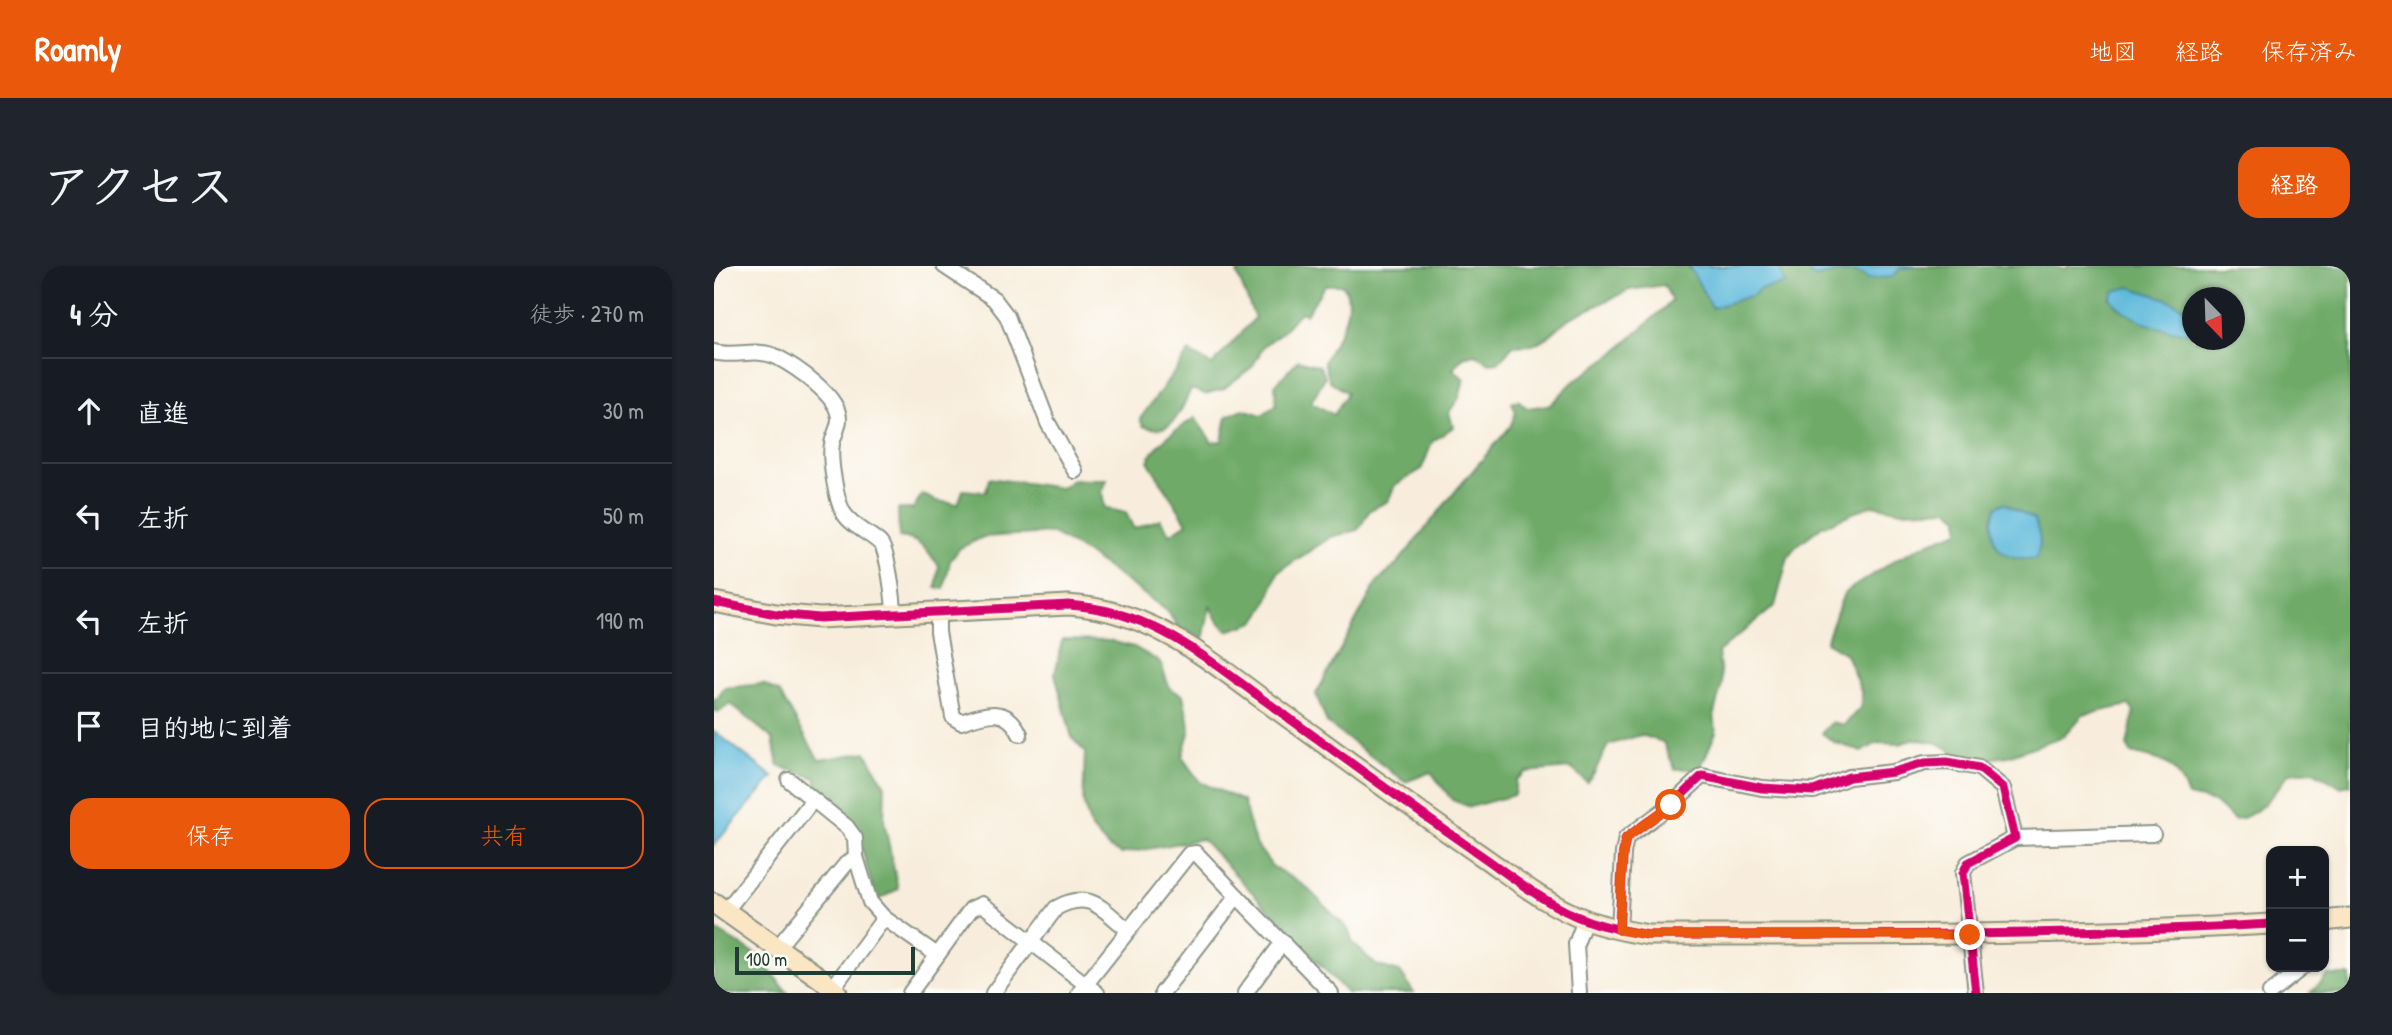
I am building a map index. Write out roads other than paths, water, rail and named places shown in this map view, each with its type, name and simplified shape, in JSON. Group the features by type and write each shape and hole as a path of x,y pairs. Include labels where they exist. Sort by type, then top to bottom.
{"street":[{"path":"944,266 994,299 1007,316 1048,423 1076,471"},
{"path":"714,352 723,354 757,351 777,357 832,398 839,421 831,446 838,499 849,521 883,545 887,556 894,615"},
{"path":"714,602 776,614 820,618 1068,605 1097,607 1125,614 1150,624 1195,650 1434,824 1540,896 1585,920 1619,930 1648,935 1970,935 2152,931 2266,924"},
{"path":"938,612 938,632 953,717 961,722 991,714 1005,715 1015,724 1020,734"},
{"path":"1619,930 1626,838 1671,805 1702,776 1762,788 1814,791 1849,777 1893,772 1925,763 1947,762 1979,768 2003,788 2015,838"},
{"path":"789,780 847,827 855,838 856,857 870,902 884,918 937,955"},
{"path":"813,800 720,908 834,991 884,918"},
{"path":"1976,993 1963,873 1965,865 2015,838 2153,834"},
{"path":"910,993 971,909 982,904 1032,941 1087,990 1128,930 1189,854 1196,853 1328,992"},
{"path":"777,948 846,864 856,857"},
{"path":"1162,993 1237,896"},
{"path":"993,993 1056,908 1069,901 1080,898 1095,904 1128,930"},
{"path":"2329,920 2350,918"},
{"path":"1579,993 1576,944 1585,920"},
{"path":"1245,993 1283,942"},
{"path":"2270,993 2297,972"}],"water":[{"path":"1689,266 1778,266 1785,284 1759,289 1754,295 1712,308"},
{"path":"1807,266 1916,266 1900,269 1892,277 1868,279 1849,272 1815,277 1810,274"},
{"path":"2130,287 2182,307 2182,332 2147,324 2137,319 2110,298 2114,291"},
{"path":"2004,503 2034,519 2040,539 2035,559 2009,556 1997,545 1992,533 1992,519 1996,507"},
{"path":"714,731 773,777 714,845"}]}
